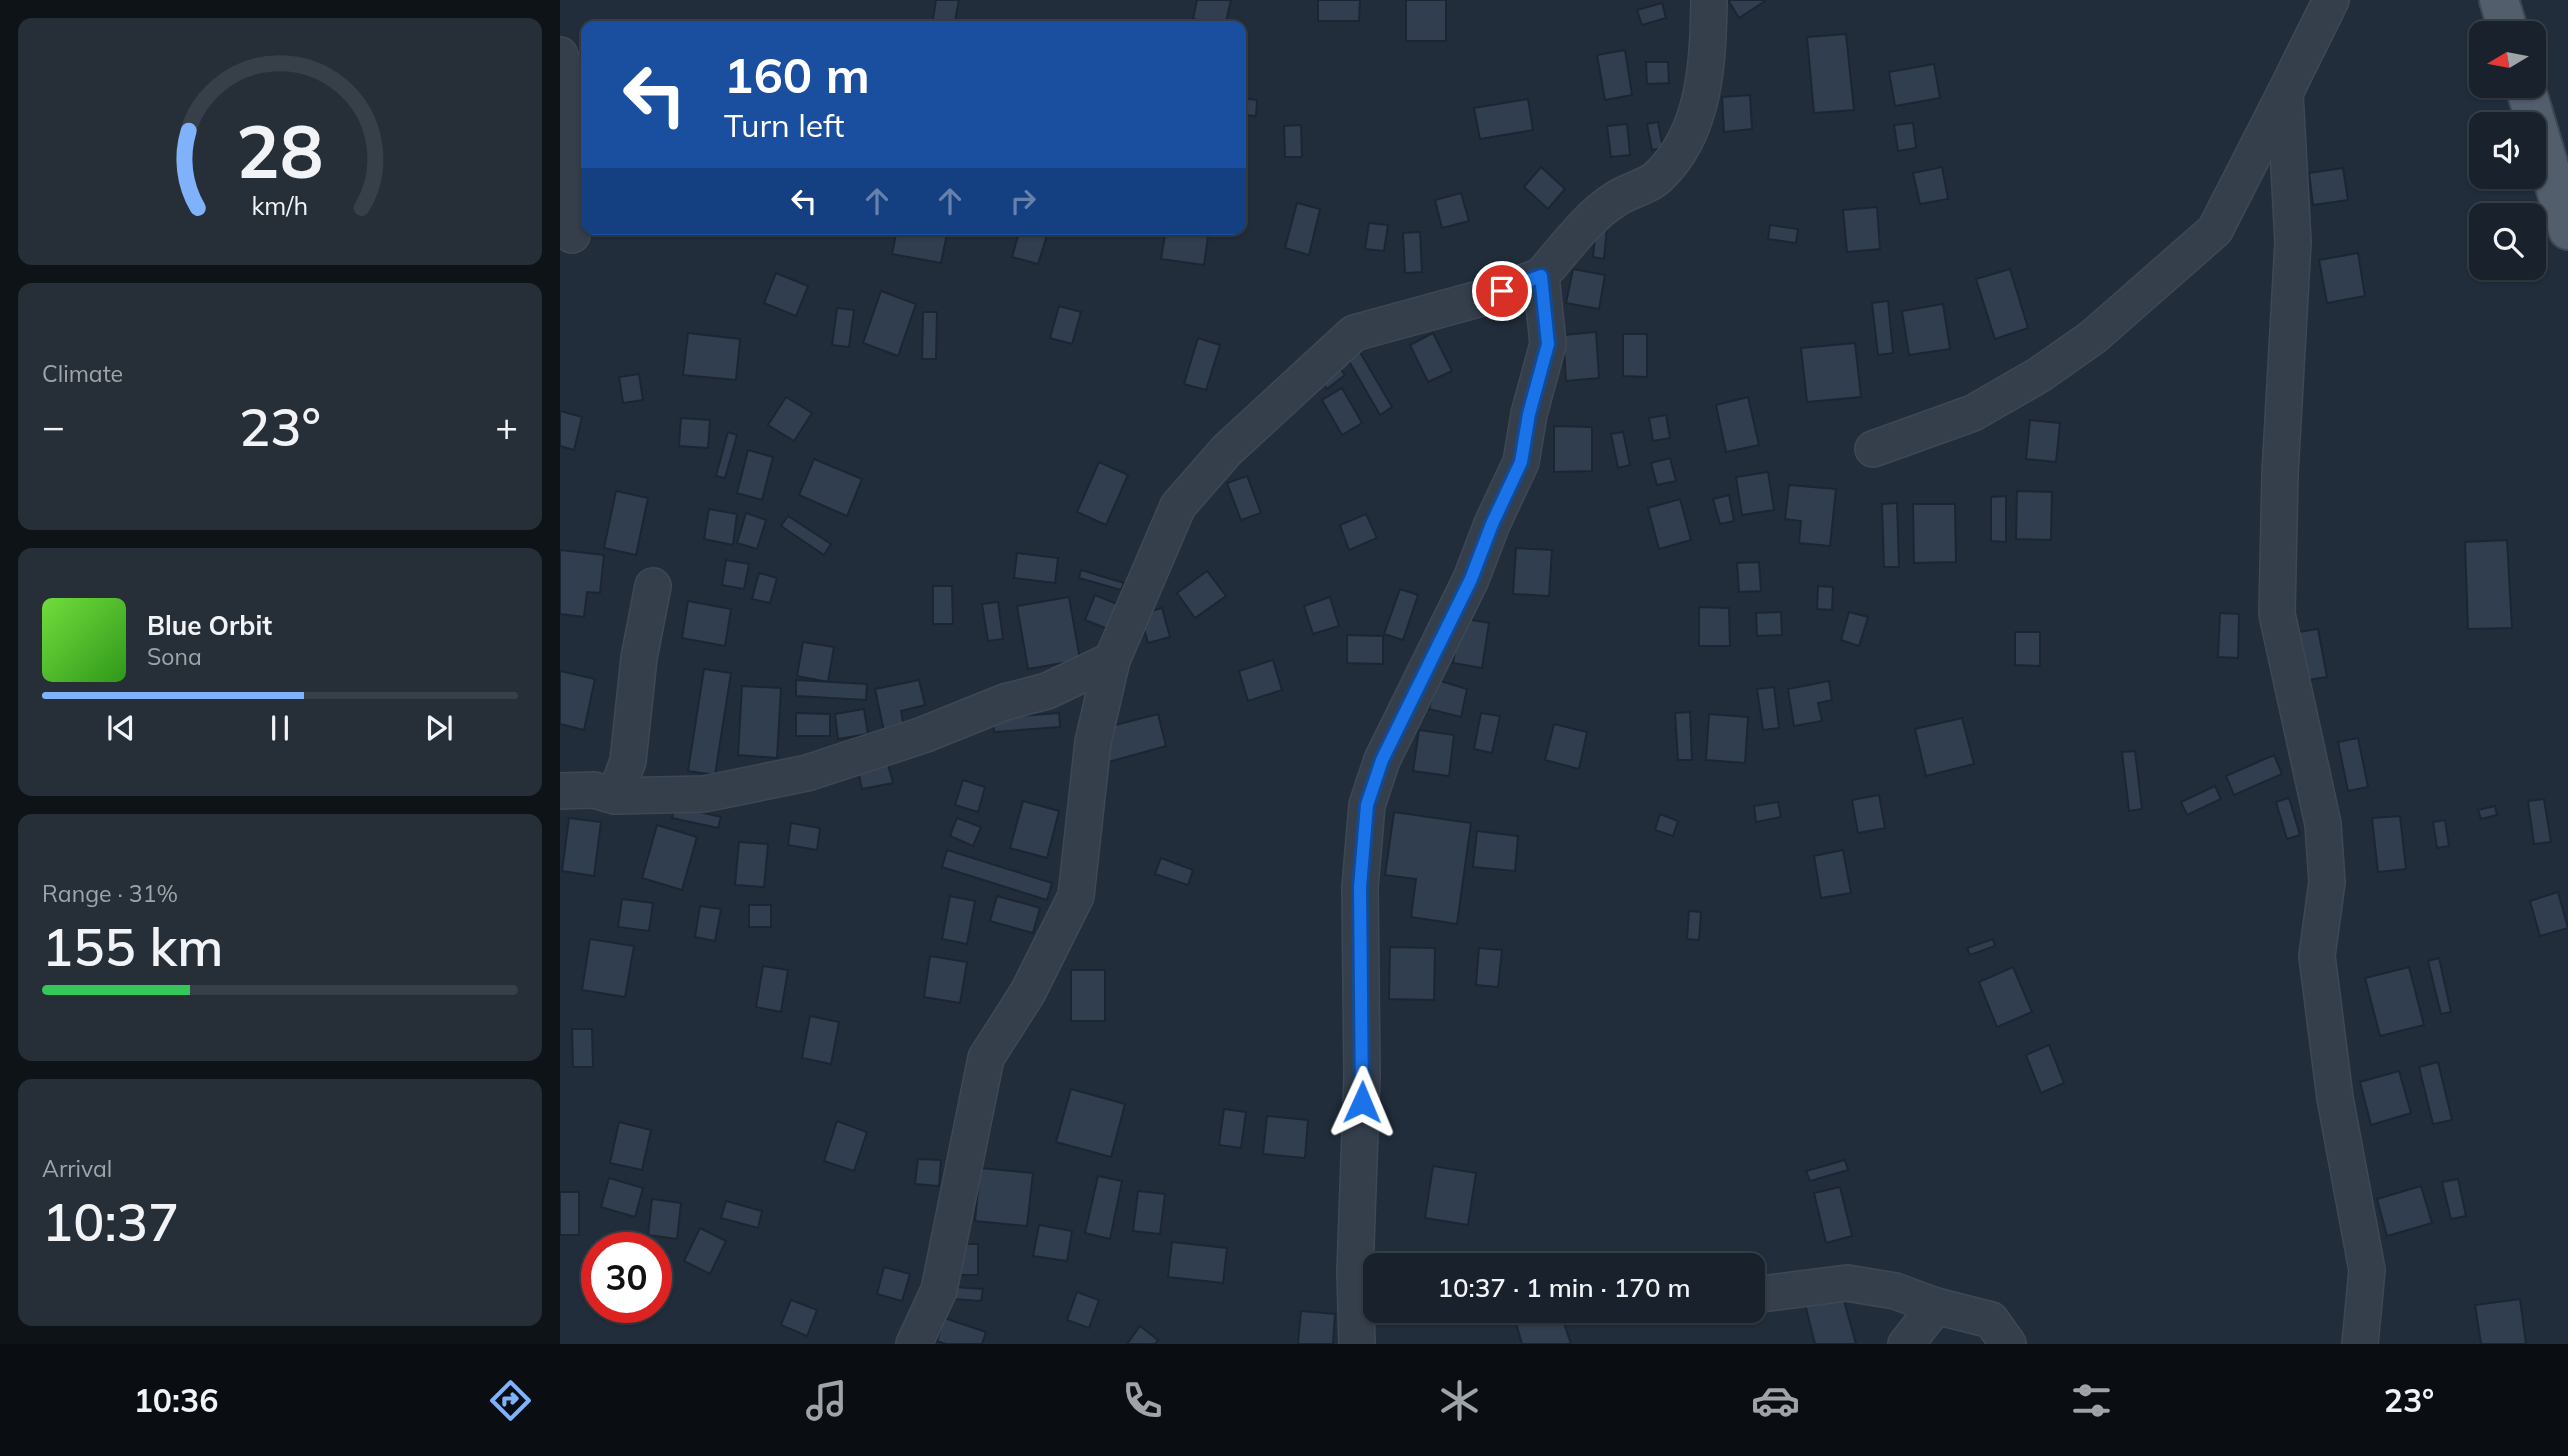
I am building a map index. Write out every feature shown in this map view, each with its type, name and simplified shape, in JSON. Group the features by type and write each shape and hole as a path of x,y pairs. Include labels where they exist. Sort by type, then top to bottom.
{"main road":[{"path":"2499,0 2505,21"},
{"path":"2529,98 2568,230"}],"street":[{"path":"914,1344 939,1290 986,1058 1027,992 1076,896 1093,742 1112,660 1178,506 1227,450 1354,333 1482,298 1541,276 1580,231 1615,199 1657,178 1680,153 1697,111 1708,62 1709,0"},
{"path":"1873,449 1973,413 2039,375 2093,337 2215,230 2331,0"},
{"path":"560,55 568,85 572,235"},
{"path":"2285,93 2293,242 2280,474 2277,614 2323,824 2327,883 2316,956 2335,1098 2367,1270 2360,1344"},
{"path":"1366,1253 1360,887 1367,805 1382,760 1471,579 1492,524 1521,462 1529,414 1548,344 1541,276"},
{"path":"615,796 628,761 639,658 653,586"},
{"path":"560,791 594,790 615,796 704,794 807,772 923,735 1004,702 1047,691 1112,660"},
{"path":"1765,1294 1847,1283 1895,1290 1936,1306 1991,1320 2008,1344"},
{"path":"1357,1344 1363,1297"},
{"path":"1906,1344 1936,1306"}],"building":[{"path":"936,0 959,0 955,21 933,21"},
{"path":"1197,0 1231,0 1226,21 1193,19"},
{"path":"1318,0 1360,0 1359,21 1318,21"},
{"path":"1406,0 1446,0 1446,41 1406,41"},
{"path":"1728,0 1765,0 1765,1 1739,18"},
{"path":"1662,3 1666,18 1642,25 1637,10"},
{"path":"1846,34 1854,110 1814,113 1807,37"},
{"path":"1625,50 1632,95 1605,100 1597,55"},
{"path":"1646,62 1668,62 1669,83 1647,84"},
{"path":"1934,64 1940,98 1895,106 1889,72"},
{"path":"1750,95 1752,129 1724,132 1722,97"},
{"path":"1246,99 1257,100 1256,116 1246,115"},
{"path":"1528,99 1533,130 1480,139 1474,108"},
{"path":"1658,122 1663,148 1652,150 1647,124"},
{"path":"1913,123 1916,148 1898,151 1894,125"},
{"path":"1627,124 1630,155 1611,157 1607,126"},
{"path":"1301,125 1302,157 1285,157 1284,126"},
{"path":"1541,167 1565,189 1548,209 1524,187"},
{"path":"1942,167 1948,199 1920,204 1913,173"},
{"path":"2343,168 2348,200 2313,205 2309,173"},
{"path":"1461,193 1469,221 1442,228 1435,200"},
{"path":"1297,203 1320,209 1309,255 1285,248"},
{"path":"1877,207 1880,249 1847,252 1843,210"},
{"path":"1369,223 1388,225 1384,251 1365,249"},
{"path":"1770,225 1798,229 1796,243 1768,239"},
{"path":"1596,226 1607,227 1604,259 1593,257"},
{"path":"1420,232 1422,272 1405,273 1403,233"},
{"path":"896,235 947,235 941,263 892,254"},
{"path":"1018,235 1047,235 1038,264 1012,257"},
{"path":"1165,235 1208,235 1204,265 1161,259"},
{"path":"2358,253 2365,296 2327,303 2319,260"},
{"path":"1573,269 1605,275 1599,309 1566,303"},
{"path":"2010,269 2028,328 1995,339 1976,279"},
{"path":"776,273 808,286 796,316 764,303"},
{"path":"881,291 916,304 898,356 863,343"},
{"path":"1888,301 1893,353 1878,355 1872,303"},
{"path":"1943,304 1950,349 1909,355 1902,311"},
{"path":"1059,306 1081,312 1072,344 1050,338"},
{"path":"837,308 854,310 849,347 832,345"},
{"path":"923,312 937,312 936,359 922,359"},
{"path":"1596,332 1599,378 1566,381 1563,335"},
{"path":"688,333 740,339 736,380 683,375"},
{"path":"1433,333 1452,371 1428,382 1410,345"},
{"path":"1623,334 1647,334 1647,377 1623,376"},
{"path":"1198,338 1220,345 1206,390 1184,384"},
{"path":"1855,343 1861,397 1807,402 1801,348"},
{"path":"1358,349 1392,407 1380,415 1346,356"},
{"path":"1337,364 1345,375 1327,389 1319,378"},
{"path":"639,374 643,400 623,403 619,377"},
{"path":"1342,388 1362,423 1342,435 1322,400"},
{"path":"786,397 812,413 794,441 768,425"},
{"path":"1748,397 1759,445 1726,452 1716,405"},
{"path":"560,411 582,417 574,450 560,446"},
{"path":"1666,415 1670,438 1653,441 1649,418"},
{"path":"681,418 710,420 708,448 679,446"},
{"path":"2030,420 2060,423 2056,462 2026,459"},
{"path":"1554,426 1592,427 1592,471 1554,472"},
{"path":"728,432 737,435 725,478 716,476"},
{"path":"1623,432 1630,465 1618,468 1611,434"},
{"path":"748,450 773,457 762,500 737,493"},
{"path":"1670,458 1676,481 1657,485 1651,463"},
{"path":"814,459 862,479 847,516 799,495"},
{"path":"1099,462 1128,475 1106,525 1077,512"},
{"path":"1768,472 1774,510 1742,515 1736,477"},
{"path":"1247,476 1261,513 1241,520 1227,483"},
{"path":"1789,485 1836,489 1830,546 1799,543 1801,521 1785,519"},
{"path":"616,491 648,498 636,555 604,548"},
{"path":"2017,491 2052,492 2051,540 2016,539"},
{"path":"1729,495 1734,521 1720,524 1713,499"},
{"path":"2006,496 2006,542 1991,541 1991,497"},
{"path":"1680,499 1691,540 1659,549 1648,508"},
{"path":"1897,503 1899,567 1884,567 1882,504"},
{"path":"1913,504 1955,504 1956,562 1914,563"},
{"path":"709,509 737,514 733,545 704,539"},
{"path":"746,513 766,520 757,549 737,543"},
{"path":"1366,514 1377,538 1349,550 1340,525"},
{"path":"788,516 831,544 824,555 781,526"},
{"path":"2507,540 2512,628 2468,629 2465,542"},
{"path":"1516,548 1552,550 1549,596 1513,594"},
{"path":"560,550 604,555 600,593 587,592 584,617 560,614"},
{"path":"1017,553 1058,558 1055,583 1014,578"},
{"path":"726,560 749,564 744,589 722,585"},
{"path":"1759,562 1761,591 1739,592 1737,563"},
{"path":"1081,570 1124,583 1121,590 1079,578"},
{"path":"1207,571 1226,596 1195,618 1177,593"},
{"path":"759,573 777,578 770,603 752,599"},
{"path":"933,586 952,586 953,624 933,624"},
{"path":"1818,586 1833,587 1832,610 1817,609"},
{"path":"1400,589 1418,595 1403,640 1384,634"},
{"path":"1095,595 1117,604 1108,629 1085,620"},
{"path":"1069,597 1080,660 1028,669 1017,606"},
{"path":"1330,597 1339,626 1313,634 1304,606"},
{"path":"688,601 731,609 725,646 682,638"},
{"path":"998,602 1003,639 988,641 982,604"},
{"path":"1699,607 1729,608 1730,646 1699,646"},
{"path":"1162,608 1170,637 1148,643 1140,614"},
{"path":"1781,612 1782,635 1757,636 1756,613"},
{"path":"1849,612 1868,617 1859,646 1841,640"},
{"path":"2220,613 2239,614 2238,658 2218,657"},
{"path":"1461,618 1489,623 1482,668 1453,663"},
{"path":"2318,629 2327,677 2301,681 2292,633"},
{"path":"2015,632 2040,632 2040,666 2015,665"},
{"path":"1347,635 1383,636 1383,664 1347,663"},
{"path":"803,642 834,647 828,682 797,676"},
{"path":"1273,660 1282,690 1248,701 1239,671"},
{"path":"704,669 731,673 715,775 688,771"},
{"path":"560,671 595,679 584,730 560,724"},
{"path":"796,680 867,684 866,700 796,696"},
{"path":"919,680 925,705 901,711 905,732 885,736 875,689"},
{"path":"1437,680 1467,689 1461,717 1429,709"},
{"path":"1829,681 1832,700 1818,703 1822,721 1794,726 1788,689"},
{"path":"742,686 781,688 777,758 738,755"},
{"path":"1774,687 1779,728 1763,730 1757,689"},
{"path":"864,709 868,734 838,739 835,714"},
{"path":"1690,712 1692,760 1678,760 1675,713"},
{"path":"796,713 830,714 830,736 796,736"},
{"path":"1059,713 1060,727 994,732 993,718"},
{"path":"1481,713 1500,716 1492,753 1474,749"},
{"path":"1158,714 1166,746 1105,763 1096,730"},
{"path":"1709,714 1748,717 1745,763 1706,760"},
{"path":"1962,718 1974,764 1926,776 1915,729"},
{"path":"1554,724 1587,732 1579,769 1545,760"},
{"path":"1419,730 1454,735 1449,776 1413,771"},
{"path":"2358,738 2368,787 2348,791 2338,742"},
{"path":"2135,751 2142,809 2129,811 2122,752"},
{"path":"2274,755 2282,774 2234,795 2226,776"},
{"path":"887,760 893,783 862,789 857,766"},
{"path":"963,780 985,787 978,812 955,805"},
{"path":"2215,786 2221,799 2187,815 2181,802"},
{"path":"1879,795 1885,828 1858,833 1852,800"},
{"path":"2289,798 2300,835 2287,839 2276,802"},
{"path":"2544,799 2551,842 2534,844 2528,801"},
{"path":"1023,801 1059,811 1047,858 1010,848"},
{"path":"1778,802 1781,817 1756,822 1754,806"},
{"path":"675,806 721,817 718,828 672,818"},
{"path":"2495,806 2497,815 2481,819 2478,810"},
{"path":"1394,812 1471,823 1457,924 1411,917 1416,879 1385,875"},
{"path":"1660,814 1678,821 1673,836 1655,830"},
{"path":"2400,816 2406,869 2378,872 2372,818"},
{"path":"569,818 601,822 594,876 562,871"},
{"path":"957,818 981,827 973,846 950,836"},
{"path":"2445,820 2449,846 2437,848 2433,822"},
{"path":"791,823 820,828 817,850 788,845"},
{"path":"657,825 697,837 682,890 642,878"},
{"path":"1477,831 1518,836 1515,871 1473,867"},
{"path":"739,842 768,844 764,887 735,885"},
{"path":"947,850 1052,883 1047,900 942,867"},
{"path":"1843,850 1851,893 1821,898 1814,856"},
{"path":"1161,858 1193,870 1188,885 1155,874"},
{"path":"2558,892 2568,928 2540,936 2530,901"},
{"path":"950,896 975,901 967,944 942,939"},
{"path":"997,896 1040,908 1033,933 990,921"},
{"path":"622,899 653,903 649,931 618,927"},
{"path":"749,905 771,905 771,927 749,927"},
{"path":"700,906 721,909 715,941 695,937"},
{"path":"1689,911 1701,912 1699,940 1687,939"},
{"path":"590,939 634,946 625,997 582,990"},
{"path":"1993,939 1995,946 1970,955 1967,948"},
{"path":"1390,947 1435,948 1434,1000 1389,999"},
{"path":"1479,948 1502,950 1498,987 1476,985"},
{"path":"930,956 967,962 960,1003 924,997"},
{"path":"2439,958 2451,1012 2441,1014 2428,961"},
{"path":"763,966 788,970 781,1012 756,1007"},
{"path":"2013,967 2032,1012 1997,1027 1979,982"},
{"path":"2409,967 2424,1025 2380,1036 2365,978"},
{"path":"1071,970 1105,970 1105,1021 1071,1021"},
{"path":"810,1016 839,1022 831,1064 802,1058"},
{"path":"572,1029 592,1029 593,1067 573,1067"},
{"path":"2049,1045 2064,1083 2041,1093 2026,1055"},
{"path":"2438,1062 2452,1120 2433,1124 2419,1067"},
{"path":"2399,1071 2411,1113 2371,1125 2360,1082"},
{"path":"1071,1089 1125,1104 1111,1157 1056,1142"},
{"path":"1224,1109 1246,1112 1241,1148 1219,1145"},
{"path":"1267,1116 1308,1120 1305,1158 1263,1154"},
{"path":"837,1121 867,1132 854,1171 824,1161"},
{"path":"619,1122 651,1130 642,1170 610,1163"},
{"path":"918,1159 941,1160 939,1186 915,1184"},
{"path":"1845,1160 1848,1170 1810,1181 1806,1171"},
{"path":"1433,1166 1476,1173 1468,1225 1425,1218"},
{"path":"980,1168 1033,1173 1027,1226 975,1221"},
{"path":"1098,1176 1122,1181 1110,1239 1085,1233"},
{"path":"609,1178 643,1188 635,1217 601,1207"},
{"path":"2458,1179 2466,1216 2451,1219 2442,1182"},
{"path":"2421,1186 2432,1223 2387,1236 2377,1199"},
{"path":"1840,1187 1852,1236 1826,1243 1814,1193"},
{"path":"1138,1191 1165,1194 1160,1234 1133,1231"},
{"path":"560,1192 579,1192 579,1235 560,1235"},
{"path":"652,1199 681,1203 677,1239 672,1238 672,1232 648,1232"},
{"path":"726,1201 762,1211 758,1228 721,1218"},
{"path":"1039,1225 1072,1231 1067,1261 1033,1256"},
{"path":"700,1228 726,1241 710,1274 684,1261"},
{"path":"1172,1242 1227,1248 1223,1283 1168,1277"},
{"path":"956,1244 978,1244 978,1275 956,1275"},
{"path":"884,1267 910,1274 902,1301 877,1294"},
{"path":"954,1287 983,1289 981,1301 953,1299"},
{"path":"1841,1290 1856,1344 1815,1344 1804,1300"},
{"path":"1077,1292 1099,1300 1089,1328 1067,1320"},
{"path":"2520,1299 2526,1344 2481,1344 2475,1305"},
{"path":"791,1300 817,1310 807,1336 781,1325"},
{"path":"1301,1311 1335,1314 1333,1344 1298,1344"},
{"path":"944,1318 986,1332 982,1344 946,1344 937,1341"},
{"path":"1516,1323 1564,1323 1571,1344 1522,1344"},
{"path":"1140,1326 1158,1340 1155,1344 1127,1344"}],"route":[{"path":"1362,1102 1360,887 1367,805 1382,760 1471,579 1492,524 1521,462 1529,414 1548,344 1541,276 1502,291"}]}
